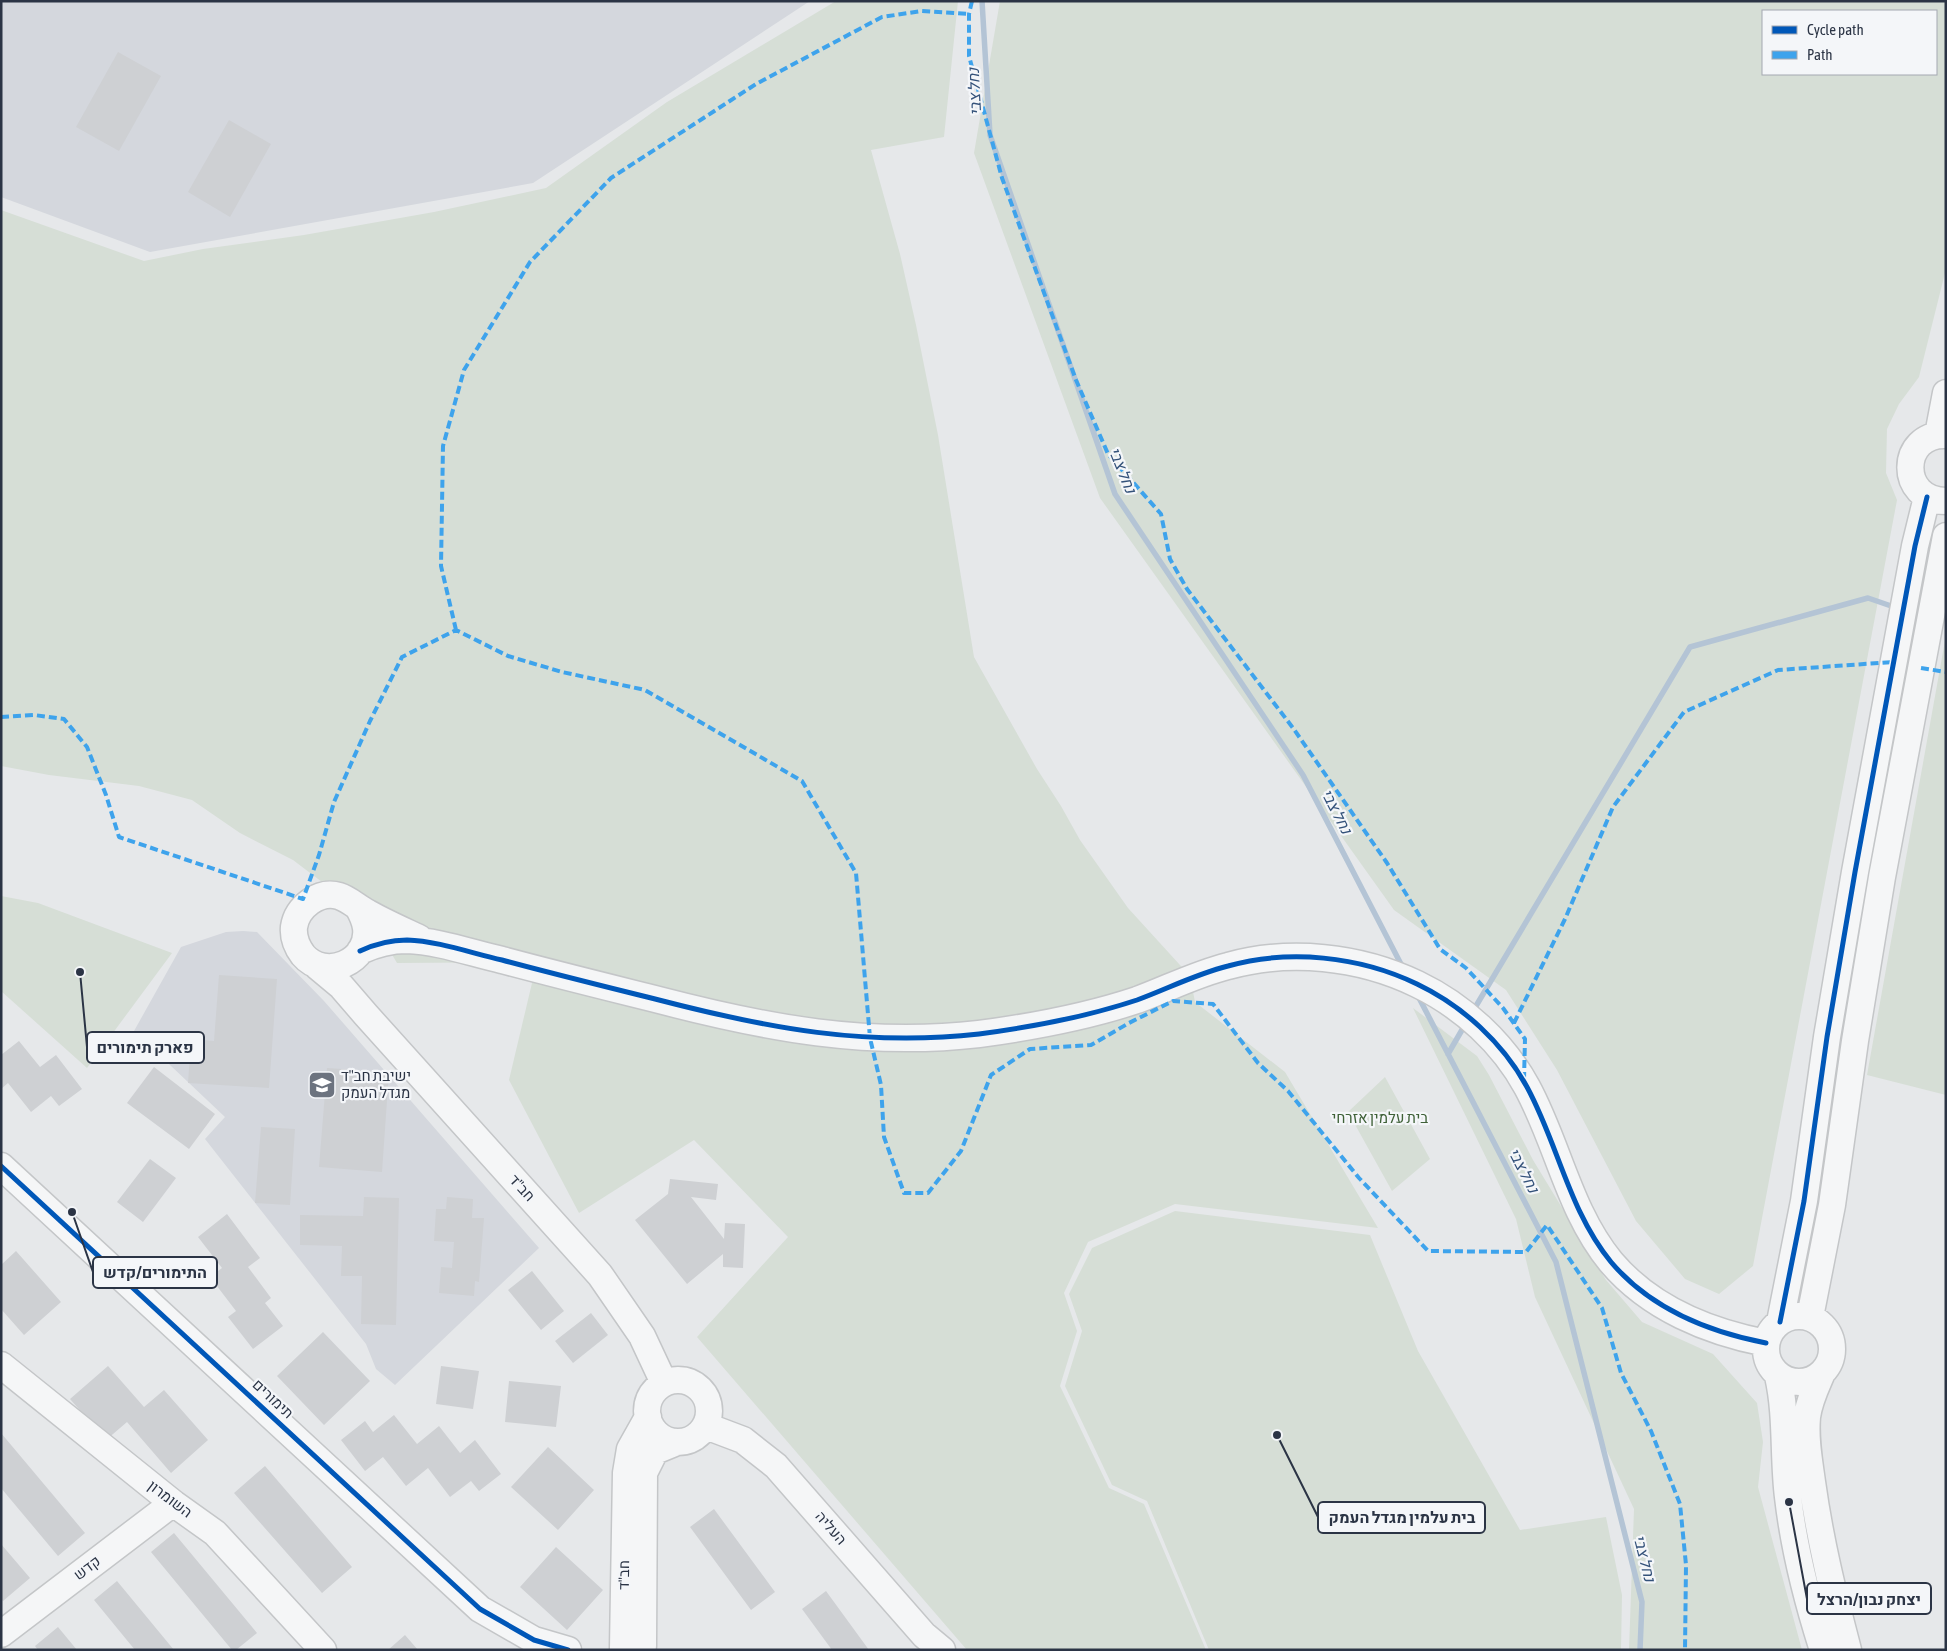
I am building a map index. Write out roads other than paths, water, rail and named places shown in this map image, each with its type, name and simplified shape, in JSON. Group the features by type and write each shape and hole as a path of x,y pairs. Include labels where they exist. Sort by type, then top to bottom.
{"street":[{"path":"1822,1373 1813,1379 1803,1382 1788,1381 1778,1376 1771,1368 1767,1359 1804,1201 1827,1037 1863,827 1915,546 1936,499 1919,490 1913,482 1910,462 1920,444 1928,438 1942,435 1946,394"},
{"path":"1810,1317 1832,1205 1856,1032 1882,877 1946,536"},
{"path":"430,944 337,895 314,898 304,906 294,926 294,939 299,950 317,966 329,968 341,966 372,946 397,940 412,940 704,1012 830,1036 909,1039 983,1033 1067,1019 1137,1000 1196,976 1242,962 1300,957 1328,959 1371,966 1396,974 1441,997 1493,1039 1527,1086 1582,1216 1609,1259 1638,1288 1662,1305 1721,1333 1773,1332 1794,1316 1810,1317 1823,1326 1830,1339 1832,1355 1813,1394 1808,1416 1807,1446 1827,1572 1848,1650"},
{"path":"358,907 364,917 366,929 365,941 358,954"},
{"name":"חב\"ד","path":"358,954 353,974 354,990 360,1006"},
{"name":"חב\"ד","path":"317,966 341,986 360,1006 366,1015 600,1275 642,1336 664,1383"},
{"name":"תימורים","path":"1,1166 480,1609 540,1645 568,1650"},
{"name":"השומרון","path":"1,1366 173,1503 215,1533 320,1649"},
{"path":"1778,1376 1783,1397 1784,1454 1788,1499 1806,1594 1823,1650"},
{"path":"680,1380 696,1385 704,1393 709,1415 706,1426 694,1438 677,1442 661,1437 650,1424 647,1409 652,1394 664,1383 680,1380"},
{"name":"חב\"ד","path":"634,1648 626,1473 630,1449 648,1417"},
{"name":"העליה","path":"706,1426 743,1440 776,1466 924,1635 942,1650"},
{"name":"חב\"ד","path":"634,1648 644,1473 655,1451 677,1442"},
{"name":"קדש","path":"1,1634 173,1503"}],"waterway":[{"name":"נחל צבי","path":"982,1 990,135 1115,494 1303,775 1403,968"},
{"path":"1473,1011 1690,647 1868,598 1897,608"},
{"name":"נחל צבי","path":"1417,994 1556,1262 1642,1602 1640,1650"},
{"path":"1448,1054 1466,1023"}],"place":[{"name":"פארק תימורים","path":"80,972"},
{"name":"ישיבת חב\"ד מגדל העמק","path":"322,1085"},
{"name":"התימורים/קדש","path":"72,1212"},
{"name":"בית עלמין מגדל העמק","path":"1277,1435"},
{"name":"יצחק נבון/הרצל","path":"1789,1502"}],"park label":[{"name":"בית עלמין אזרחי","path":"1380,1118"}]}
